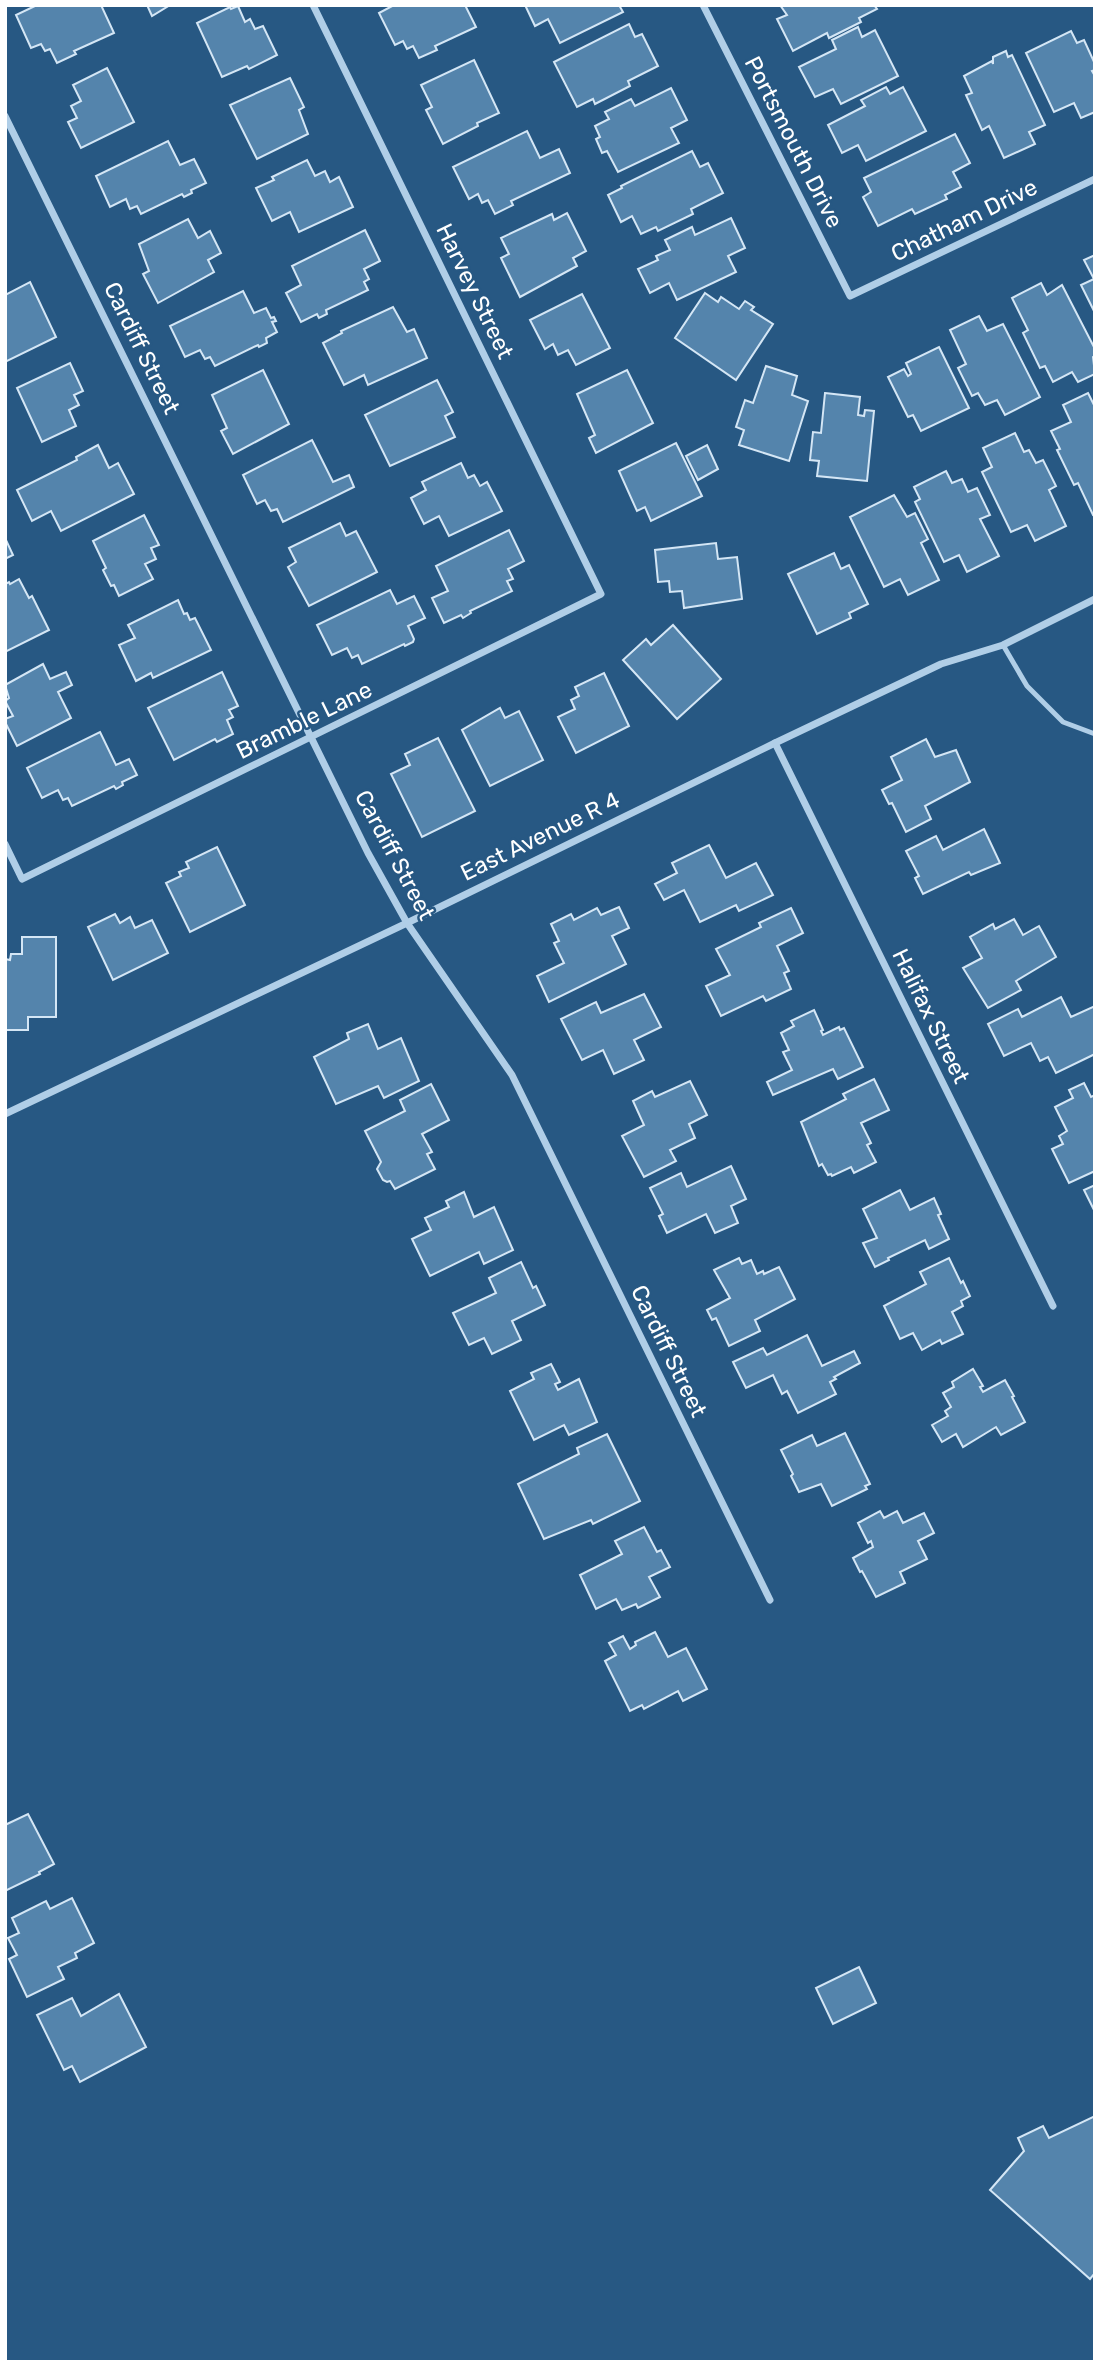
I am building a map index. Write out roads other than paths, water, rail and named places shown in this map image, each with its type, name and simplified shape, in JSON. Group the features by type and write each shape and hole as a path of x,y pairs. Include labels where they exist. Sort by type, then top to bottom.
{"street":[{"name":"Harvey Street","path":"313,5 601,594"},
{"name":"Portsmouth Drive","path":"703,5 850,296"},
{"name":"Cardiff Street","path":"5,116 368,853 407,923 512,1075 770,1600"},
{"name":"Chatham Drive","path":"850,296 1095,179"},
{"name":"Bramble Lane","path":"5,844 22,879 601,594"},
{"name":"East Avenue R 4","path":"5,1114 941,664 1003,645 1095,599"},
{"name":"Halifax Street","path":"775,743 1053,1306"}],"lane":[{"path":"1003,645 1027,686 1063,722 1095,734"}]}
